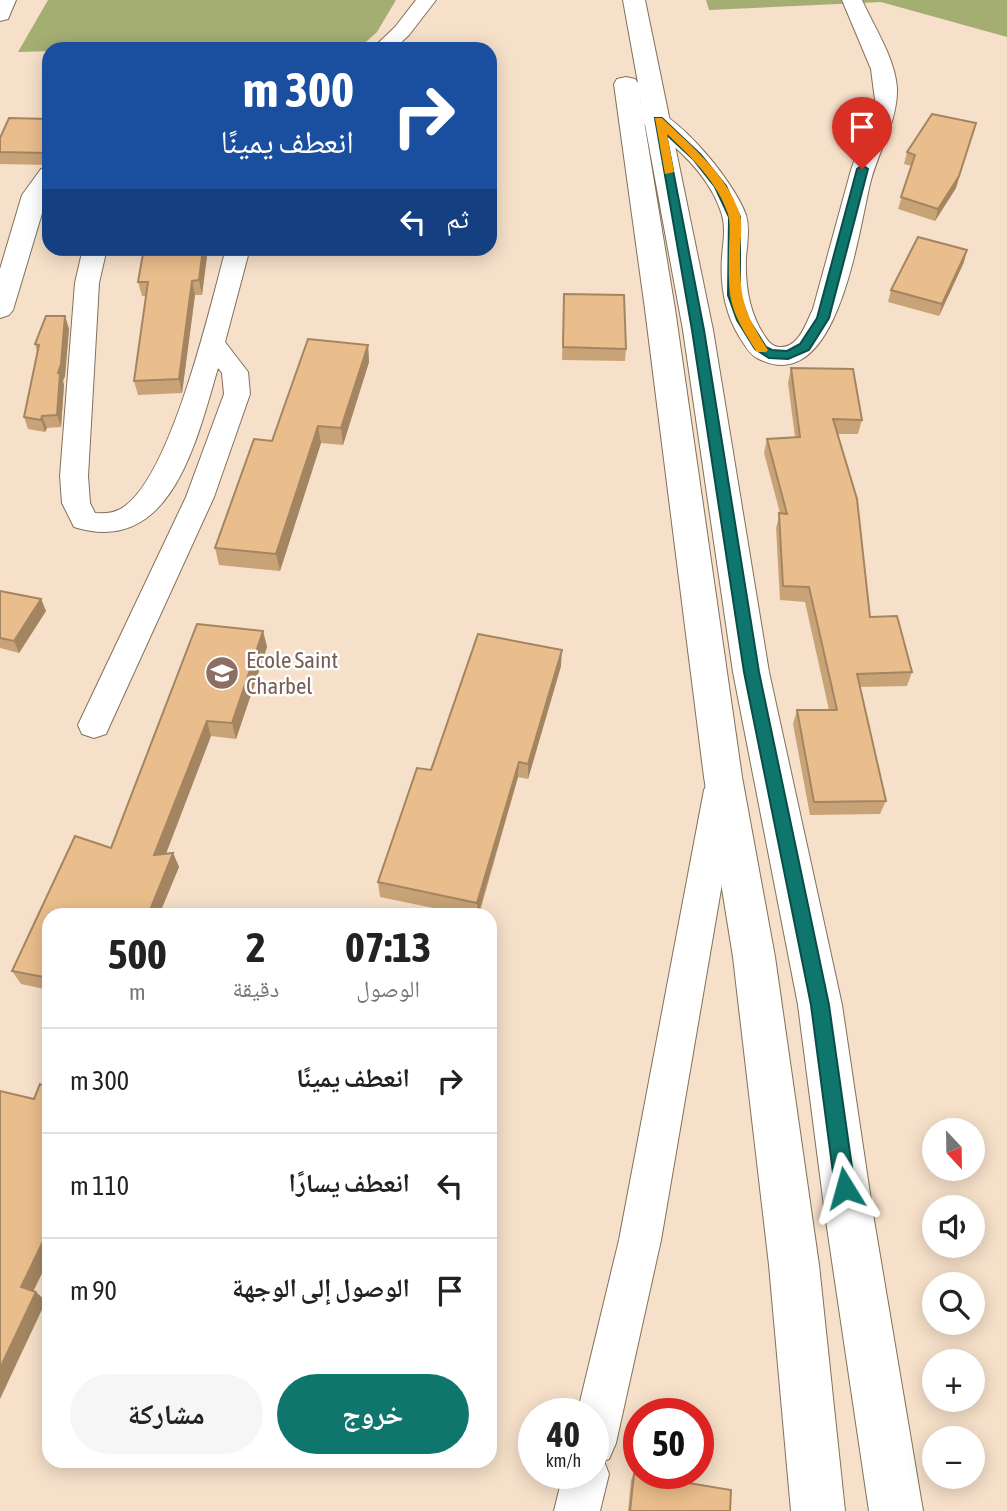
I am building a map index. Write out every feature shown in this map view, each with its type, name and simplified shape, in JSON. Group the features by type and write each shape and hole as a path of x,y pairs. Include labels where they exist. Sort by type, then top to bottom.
{"main road":[{"path":"0,14 5,0"},
{"path":"610,0 645,113 698,330 751,672 820,1005 849,1214 896,1511"},
{"path":"634,0 723,777 752,944 794,1265 818,1511"}],"street":[{"path":"390,42 426,0"},
{"path":"645,113 697,157 721,186 735,217 734,295 743,320 755,341 761,349 779,355 788,355 805,347 823,318 862,169 884,109 886,85 852,0"},
{"path":"0,310 34,195 42,184"},
{"path":"93,256 87,283 74,476 76,503 84,520 98,526 121,522 142,508 173,463 214,344 236,256"},
{"path":"94,725 200,497 237,394 235,372 214,344"},
{"path":"603,1398 640,1240 723,777"},
{"path":"577,1511 582,1489"}],"green space":[{"path":"48,0 396,0 377,32 366,42 42,42 42,51 18,52"},
{"path":"706,0 1007,0 1007,37 881,2 709,10"}],"building":[{"path":"932,114 976,123 959,176 938,209 901,197 915,155 907,152"},
{"path":"9,118 42,119 42,153 0,152 0,138"},
{"path":"918,237 967,250 942,304 891,290"},
{"path":"143,256 202,256 199,280 192,281 179,379 134,381 148,282 138,282"},
{"path":"564,294 624,295 626,349 563,347"},
{"path":"46,316 65,316 58,373 57,415 42,416 41,420 24,417 39,345 35,344"},
{"path":"308,339 368,345 341,428 318,426 276,554 215,548 254,439 272,441"},
{"path":"791,368 853,369 862,420 833,419 857,499 870,617 897,616 912,672 857,674 886,801 814,802 797,710 837,710 809,587 783,586 779,513 787,514 767,439 800,437"},
{"path":"0,591 41,599 14,641 0,638"},
{"path":"197,624 263,631 232,723 207,721 154,855 173,853 151,908 42,908 42,977 12,971 75,836 111,848"},
{"path":"478,634 562,650 528,764 519,762 477,903 378,882 417,768 431,770"},
{"path":"40,1084 42,1244 21,1287 36,1292 0,1368 0,1091 34,1099"},
{"path":"714,1487 731,1490 730,1511 630,1511 632,1489"}],"slow traffic":[{"path":"669,172 659,120 697,157 721,186 735,217 734,295 743,320 762,350"}],"place":[{"name":"Ecole Saint Charbel","path":"222,673"}],"route":[{"path":"845,1188 820,1005 751,672 698,330 659,120 697,157 721,186 735,217 734,295 743,320 755,341 769,354 788,355 805,347 823,318 862,169"}]}
